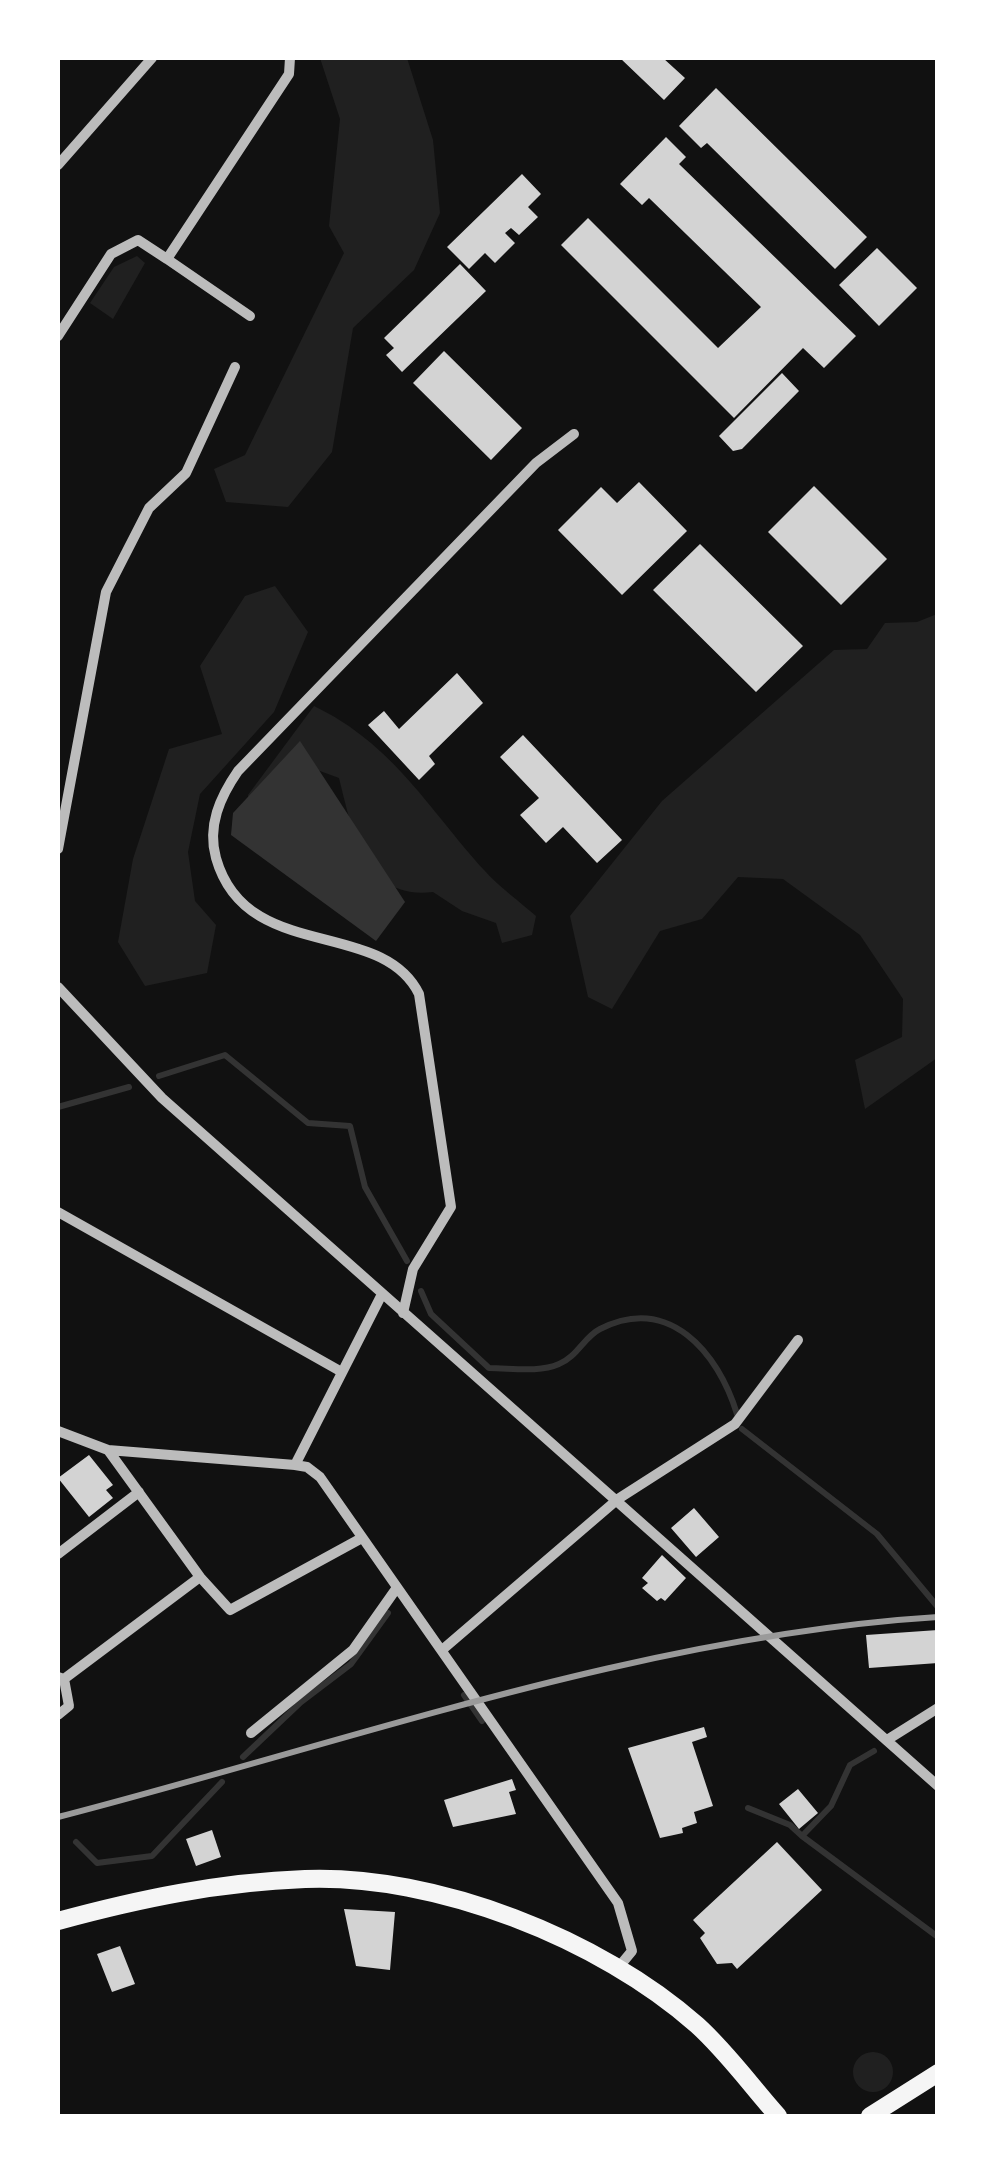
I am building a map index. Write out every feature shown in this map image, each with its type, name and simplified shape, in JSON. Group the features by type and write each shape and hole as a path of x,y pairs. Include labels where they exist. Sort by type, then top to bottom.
{"main road":[{"path":"58,1921 205,1887 309,1878 432,1892 536,1926 618,1968 700,2028 778,2116"},
{"path":"870,2116 938,2072"}],"street":[{"path":"58,165 152,58"},
{"path":"167,259 290,74 290,58"},
{"path":"58,336 111,254 138,240 250,316"},
{"path":"58,850 106,592 148,508 186,473 235,368"},
{"path":"403,1313 413,1269 451,1207 419,994 410,977 388,961 288,930 252,912 224,884 212,829 226,788 238,771 536,463 574,434"},
{"path":"58,987 162,1098 938,1786"},
{"path":"58,1212 340,1371"},
{"path":"296,1466 340,1371 382,1296"},
{"path":"442,1650 618,1500 735,1424 798,1340"},
{"path":"58,1431 108,1450 307,1467 320,1477 618,1904 632,1951 618,1968"},
{"path":"108,1450 200,1577 230,1610 360,1539"},
{"path":"58,1554 139,1492"},
{"path":"58,1715 69,1706 60,1678 200,1577"},
{"path":"251,1733 353,1650 396,1589"},
{"path":"887,1740 938,1708"}],"shaded area":[{"path":"320,58 407,58 433,140 440,213 414,270 353,328 332,452 288,507 226,502 214,469 245,455 344,253 329,226 340,119"},
{"path":"137,256 145,263 113,319 90,303 114,267"},
{"path":"275,586 308,632 274,712 200,794 188,852 195,901 216,925 207,973 145,986 118,942 133,859 169,749 222,734 200,666 245,596"},
{"path":"937,614 937,1058 865,1109 855,1060 902,1037 903,999 860,935 783,879 738,877 702,919 660,931 612,1009 588,997 570,916 662,801 834,650 867,649 885,623 917,622"},
{"path":"314,706 366,739 408,779 490,876 536,916 532,935 502,943 496,923 462,911 433,892 410,892 391,885 365,858 339,778 301,764 254,838 248,795"},
{"path":"300,741 405,902 376,941 231,835 233,813"},
{"path":"873,2052 887,2058 893,2072 887,2086 873,2092 859,2086 853,2072 859,2058"}],"building":[{"path":"620,58 663,58 685,78 664,100"},
{"path":"716,88 867,237 835,269 707,143 701,148 679,126"},
{"path":"666,137 686,157 679,164 856,336 824,368 803,348 734,418 561,245 588,218 718,348 761,307 649,198 642,205 620,184"},
{"path":"522,174 541,194 528,207 538,217 519,235 511,228 505,233 515,243 495,263 485,253 469,269 447,247"},
{"path":"877,248 917,288 879,326 839,285"},
{"path":"460,264 486,291 402,372 386,355 394,348 384,338"},
{"path":"444,351 522,428 491,460 413,383"},
{"path":"782,373 799,391 742,449 733,451 719,436"},
{"path":"639,482 687,531 622,595 558,530 601,487 617,503"},
{"path":"814,486 887,559 841,605 768,532"},
{"path":"700,544 803,646 756,692 653,590"},
{"path":"457,673 483,703 429,756 435,764 419,780 368,725 384,711 399,729"},
{"path":"523,735 622,840 597,863 563,827 546,843 520,815 539,798 500,757"},
{"path":"89,1455 113,1485 106,1490 113,1498 89,1517 58,1478"},
{"path":"694,1508 719,1537 696,1557 671,1528"},
{"path":"662,1555 686,1578 665,1601 657,1601 642,1588 648,1583 642,1578"},
{"path":"938,1630 938,1663 869,1668 866,1635"},
{"path":"704,1727 707,1737 692,1742 713,1806 694,1812 697,1823 682,1828 683,1833 660,1838 628,1748"},
{"path":"512,1779 516,1790 509,1792 516,1814 453,1827 444,1800"},
{"path":"798,1789 818,1813 799,1829 779,1804"},
{"path":"212,1830 221,1857 196,1866 186,1839"},
{"path":"777,1842 822,1890 737,1969 732,1963 717,1964 700,1938 705,1933 693,1920"},
{"path":"344,1909 395,1912 390,1970 356,1966"},
{"path":"120,1946 135,1984 112,1992 97,1954"}],"waterway":[{"path":"159,1076 225,1055 308,1123 350,1126 365,1187 407,1261"},
{"path":"58,1107 129,1087"},
{"path":"421,1291 431,1314 489,1368 551,1367 571,1357 600,1329 625,1320 648,1319 669,1324 703,1351 717,1370 737,1414"},
{"path":"742,1429 877,1534 937,1606"},
{"path":"243,1757 301,1702 351,1664 388,1613"},
{"path":"464,1695 482,1721"},
{"path":"874,1751 850,1765 831,1806 802,1836 938,1937"},
{"path":"76,1842 97,1863 152,1856 222,1782"},
{"path":"748,1808 790,1825 802,1836"}],"railway":[{"path":"58,1817 605,1669 828,1628 938,1617"}]}
